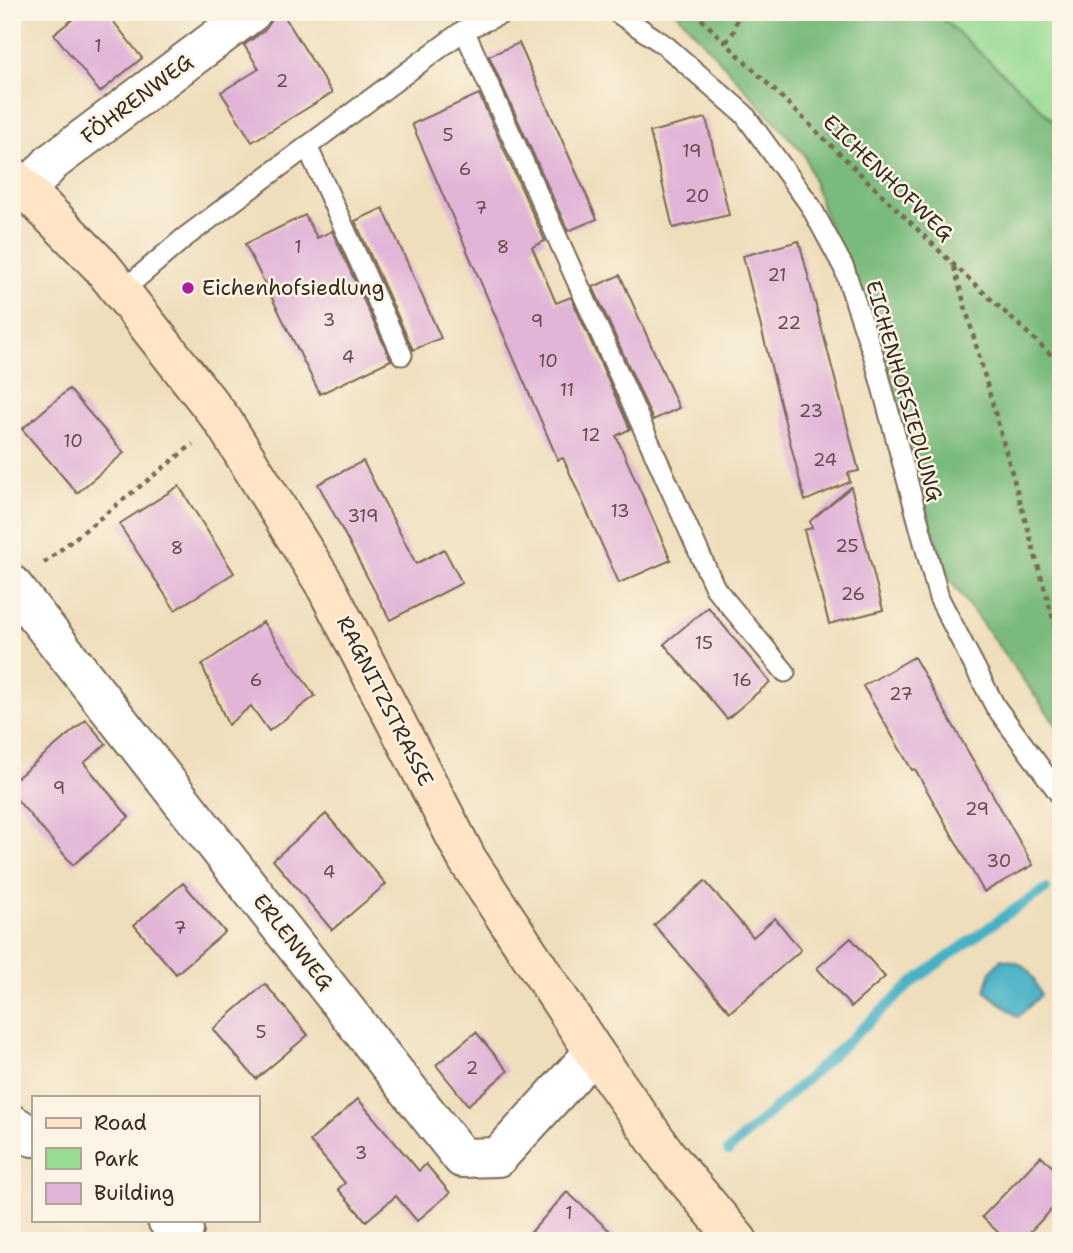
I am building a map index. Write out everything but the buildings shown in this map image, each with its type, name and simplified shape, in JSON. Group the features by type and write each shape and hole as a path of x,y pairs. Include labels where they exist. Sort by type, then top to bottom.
{"main road":[{"name":"RAGNITZSTRASSE","path":"20,183 102,267 223,421 325,585 467,859 594,1052 668,1157 738,1241"}],"street":[{"name":"FÖHRENWEG","path":"20,183 252,12"},
{"name":"ERLENWEG","path":"13,586 463,1158 498,1157 594,1052"},
{"path":"12,1124 32,1136"},
{"path":"170,1222 184,1230 178,1241"}],"lane":[{"path":"121,292 184,238 464,30 506,12"},
{"name":"EICHENHOFSIEDLUNG","path":"616,12 666,46 744,114 810,205 844,268 874,357 939,598 995,706 1061,796"},
{"path":"464,30 715,589 785,672"},
{"path":"307,146 402,355"}],"path":[{"name":"EICHENHOFWEG","path":"694,12 1061,364"},
{"path":"726,42 733,33 737,19 733,12"},
{"path":"954,264 1061,647"},
{"path":"13,586 202,437"}],"green space":[{"path":"676,12 935,12 1028,96 1061,130 1061,731 950,580 804,154"},
{"path":"935,12 1061,12 1061,130 1028,96"}],"water":[{"path":"1001,959 1018,963 1028,970 1041,995 1018,1017 985,991 991,971"}],"waterway":[{"path":"728,1151 914,981 1046,889"}],"place":[{"name":"Eichenhofsiedlung","path":"188,288"}]}
